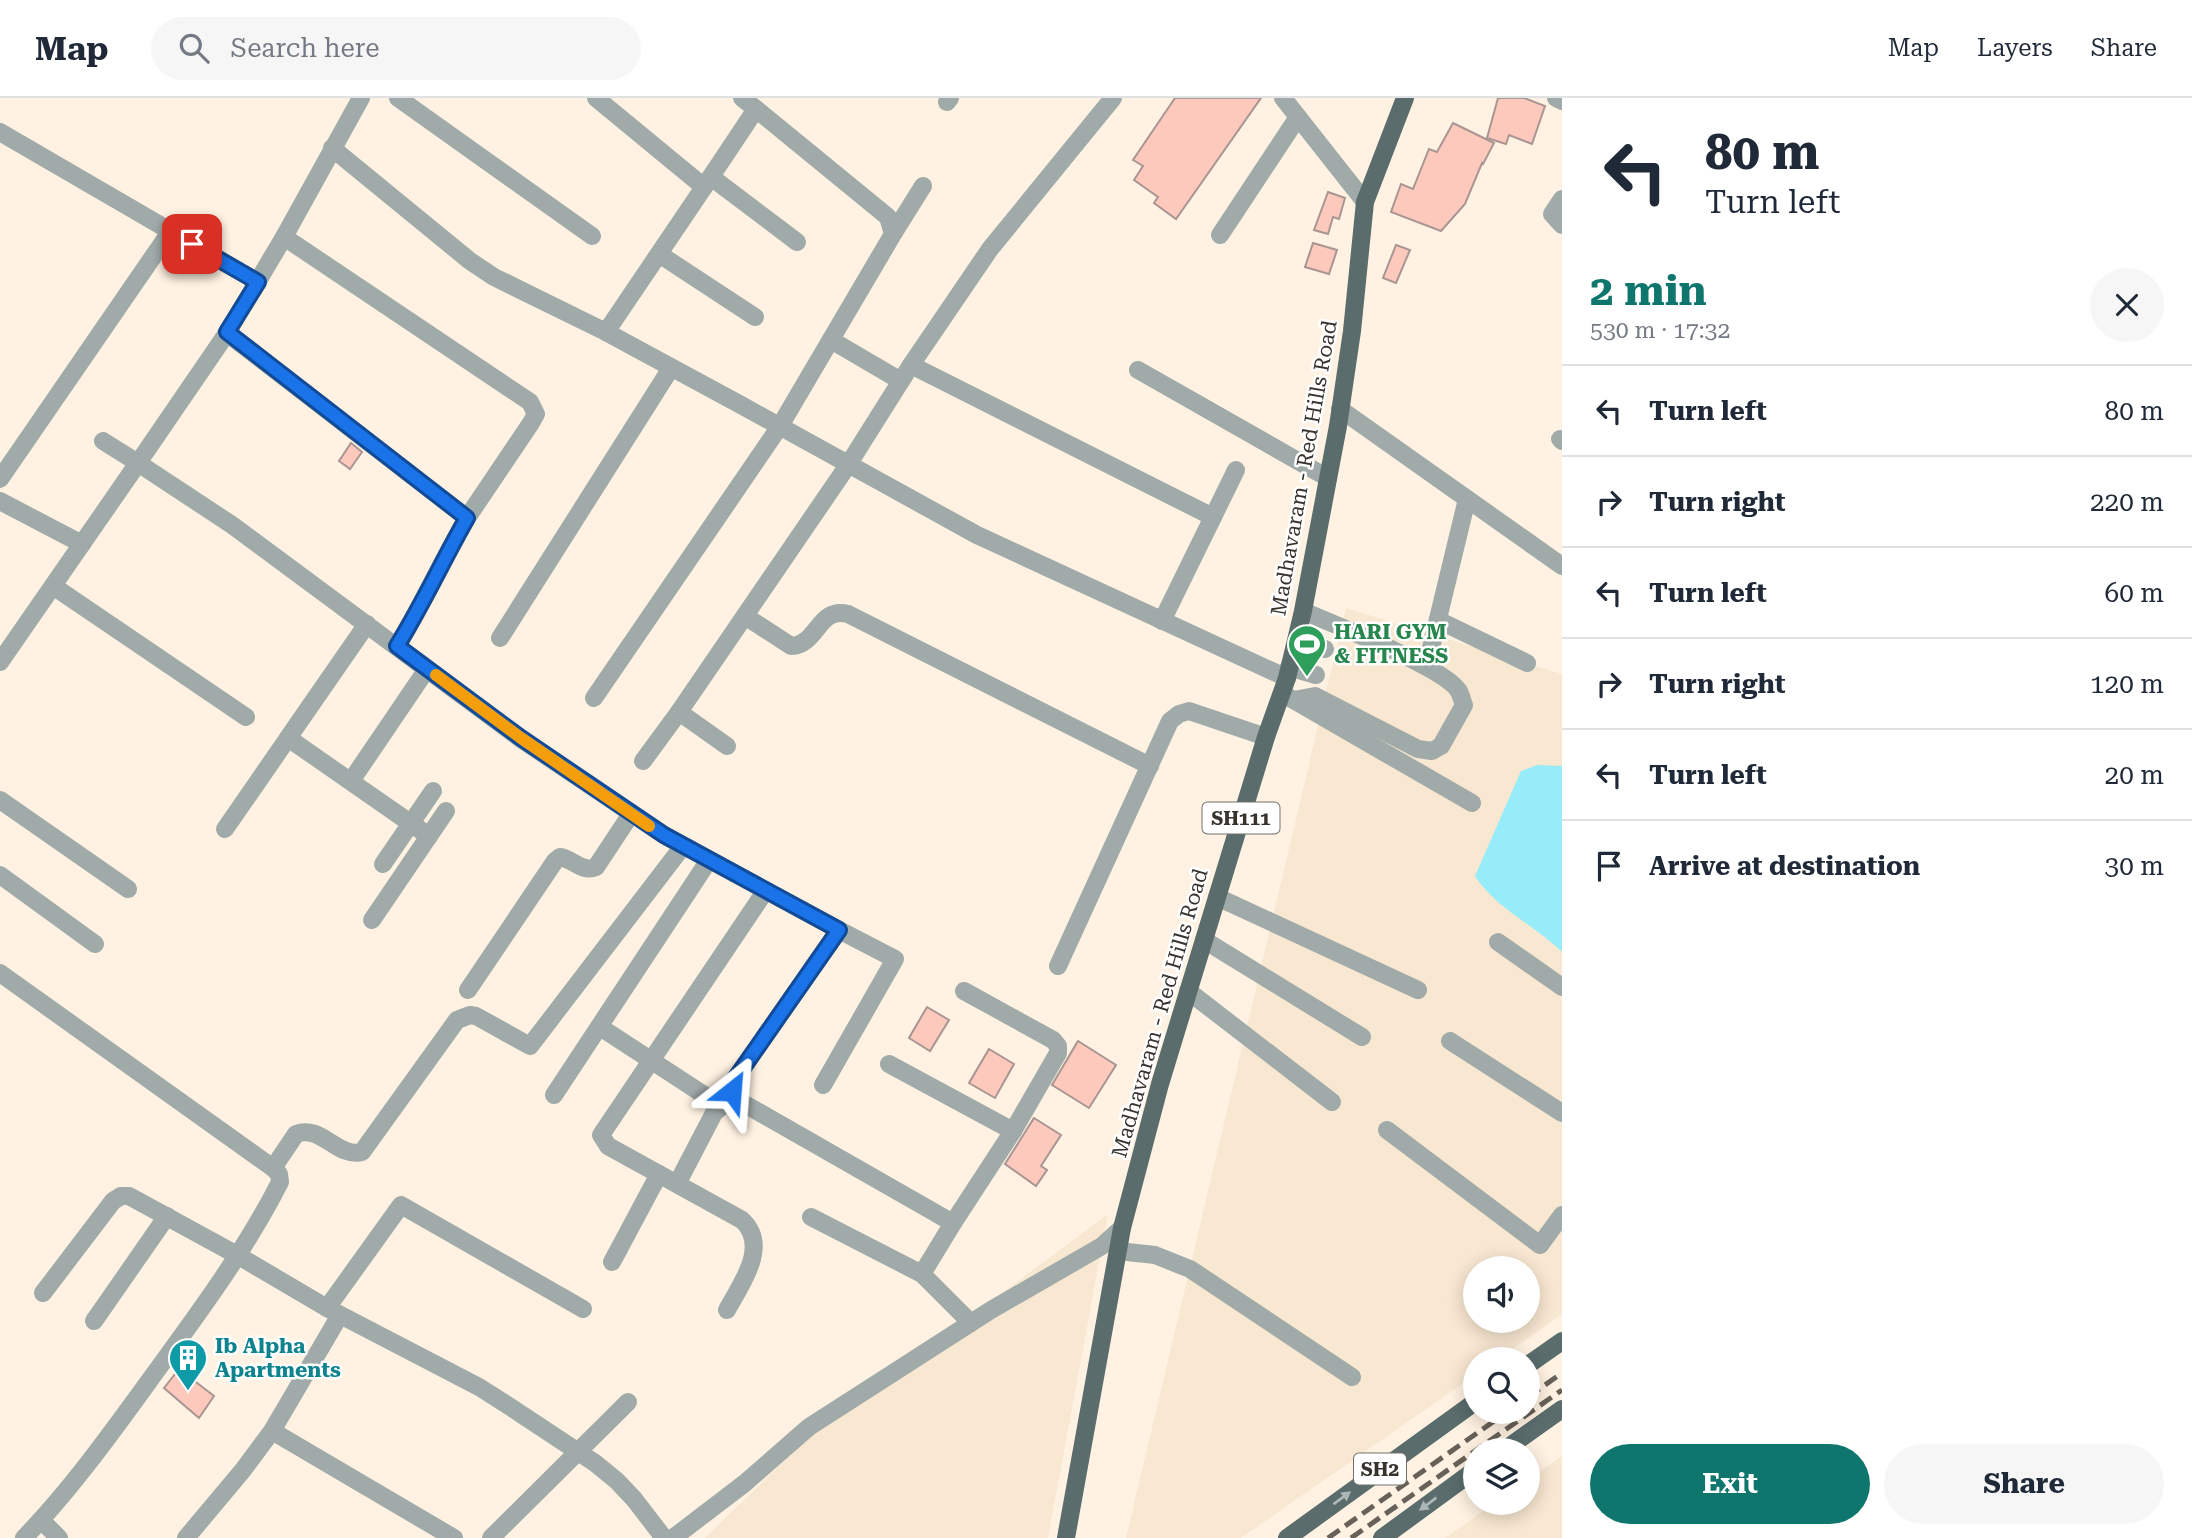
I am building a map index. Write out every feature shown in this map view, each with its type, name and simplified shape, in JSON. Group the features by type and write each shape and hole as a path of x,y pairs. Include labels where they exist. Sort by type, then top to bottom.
{"main road":[{"name":"Madhavaram - Red Hills Road","path":"1066,1538 1122,1228 1160,1084 1203,940 1266,737 1288,684 1340,409 1352,331 1365,202 1405,98"},
{"path":"1540,1357 1562,1341"},
{"path":"1521,1438 1562,1409"},
{"name":"SH2","path":"1287,1538 1463,1411"},
{"name":"SH2","path":"1382,1538 1463,1479"}],"street":[{"path":"0,663 227,332 284,237 361,98"},
{"path":"398,98 592,236"},
{"path":"596,98 707,182 797,242"},
{"path":"643,761 746,616 990,249 1113,98"},
{"path":"1283,98 1365,202"},
{"path":"1556,98 1562,101"},
{"path":"606,332 707,182 749,104 888,217 893,234"},
{"path":"1220,234 1298,117"},
{"path":"0,132 258,282"},
{"path":"332,148 470,261 494,277 606,332 977,536 1161,621 1418,749 1432,751 1441,746 1464,705 1458,690 1446,678 1373,641 1303,611"},
{"path":"594,698 780,426 923,186"},
{"path":"1562,199 1552,214 1562,225"},
{"path":"0,479 170,232"},
{"path":"284,237 530,402 536,414 467,518 440,565 426,599 397,646"},
{"path":"659,254 755,317"},
{"path":"227,332 467,518"},
{"path":"831,340 901,381"},
{"path":"911,365 1213,517"},
{"path":"500,638 671,368"},
{"path":"1138,370 1328,478"},
{"path":"1340,409 1562,566"},
{"path":"103,441 232,526 521,738 631,814 709,860 895,959 823,1085"},
{"path":"1161,621 1236,470"},
{"path":"1428,660 1467,499"},
{"path":"0,501 82,544"},
{"path":"53,586 246,717"},
{"path":"746,616 791,646 797,646 807,641 827,615 840,612 848,614 1150,766"},
{"path":"1438,620 1527,663"},
{"path":"225,829 368,624"},
{"path":"1296,642 1325,649"},
{"path":"351,781 427,669"},
{"path":"1288,684 1316,675"},
{"path":"1288,684 1472,803"},
{"path":"1058,966 1170,722 1179,714 1189,711 1266,737"},
{"path":"679,712 727,746"},
{"path":"288,738 429,836"},
{"path":"383,864 433,791"},
{"path":"0,800 128,889"},
{"path":"372,920 446,811"},
{"path":"468,990 555,861 559,857 566,858 585,869 596,867 631,814"},
{"path":"272,1168 296,1134 302,1132 317,1134 349,1153 362,1152 457,1020 464,1016 476,1016 530,1046 682,845"},
{"path":"554,1095 709,860"},
{"path":"0,875 95,944"},
{"path":"727,1310 752,1258 754,1238 750,1228 742,1220 608,1146 601,1135 765,890"},
{"path":"1217,897 1418,990"},
{"path":"677,1184 714,1113 728,1102 733,1082 839,930"},
{"path":"1203,940 1362,1037"},
{"path":"1498,942 1562,987"},
{"path":"0,973 272,1168 279,1174 280,1182 237,1255 123,1418 24,1538"},
{"path":"922,1274 1013,1131 1058,1053 1058,1046 1053,1040 964,991"},
{"path":"1188,991 1332,1102"},
{"path":"600,1027 652,1061 954,1223"},
{"path":"1450,1041 1562,1113"},
{"path":"889,1064 1013,1131"},
{"path":"1387,1130 1540,1245 1562,1215"},
{"path":"612,1262 659,1174"},
{"path":"43,1293 113,1201 121,1196 129,1196 333,1312 479,1387 617,1481 672,1538 745,1483 809,1427 971,1323 1102,1246 1122,1228"},
{"path":"186,1538 272,1431 333,1312 401,1205 583,1310"},
{"path":"94,1321 167,1216"},
{"path":"811,1217 922,1274 971,1323"},
{"path":"1118,1251 1155,1255 1190,1269 1352,1377"},
{"path":"491,1538 628,1402"},
{"path":"272,1431 453,1538"},
{"path":"41,1520 59,1538"}],"shaded area":[{"path":"1346,608 1562,674 1562,1314 1540,1330 1540,1256 1463,1256 1463,1333 1535,1333 1515,1347 1463,1347 1463,1383 1241,1538 1126,1538"},
{"path":"1108,1214 1048,1538 705,1538 808,1438"},
{"path":"1562,1456 1562,1538 1445,1538 1478,1515 1540,1515 1540,1472"}],"water":[{"path":"1537,765 1562,766 1562,952 1493,898 1475,876 1521,771"}],"building":[{"path":"1175,98 1261,98 1176,219 1154,203 1158,197 1134,180 1143,166 1133,160"},
{"path":"1498,98 1524,98 1545,106 1532,144 1509,135 1506,144 1487,138"},
{"path":"1453,123 1494,143 1482,163 1465,204 1441,231 1391,212 1401,184 1413,189 1429,149 1437,152"},
{"path":"1328,192 1345,198 1339,219 1333,217 1328,234 1314,230"},
{"path":"1313,243 1337,250 1329,274 1305,267"},
{"path":"1396,245 1410,250 1396,283 1383,278"},
{"path":"351,443 362,452 350,469 339,461"},
{"path":"927,1007 949,1020 930,1051 909,1038"},
{"path":"1078,1041 1116,1065 1089,1108 1052,1085"},
{"path":"989,1049 1014,1064 995,1098 969,1083"},
{"path":"1034,1118 1061,1135 1041,1166 1047,1170 1036,1186 1005,1164"},
{"name":"Ib Alpha Apartments","path":"179,1369 214,1396 199,1418 164,1388"}],"railway":[{"path":"1540,1389 1562,1373"},
{"path":"1351,1538 1562,1390"},
{"path":"1328,1538 1490,1424"}],"slow traffic":[{"path":"436,675 521,738 649,826"}],"place":[{"name":"HARI GYM & FITNESS","path":"1307,678"},
{"name":"Ib Alpha Apartments","path":"188,1392"}],"route":[{"path":"192,244 258,282 227,332 467,518 440,565 426,599 397,646 521,738 664,835 839,930 733,1082 732,1091"}]}
